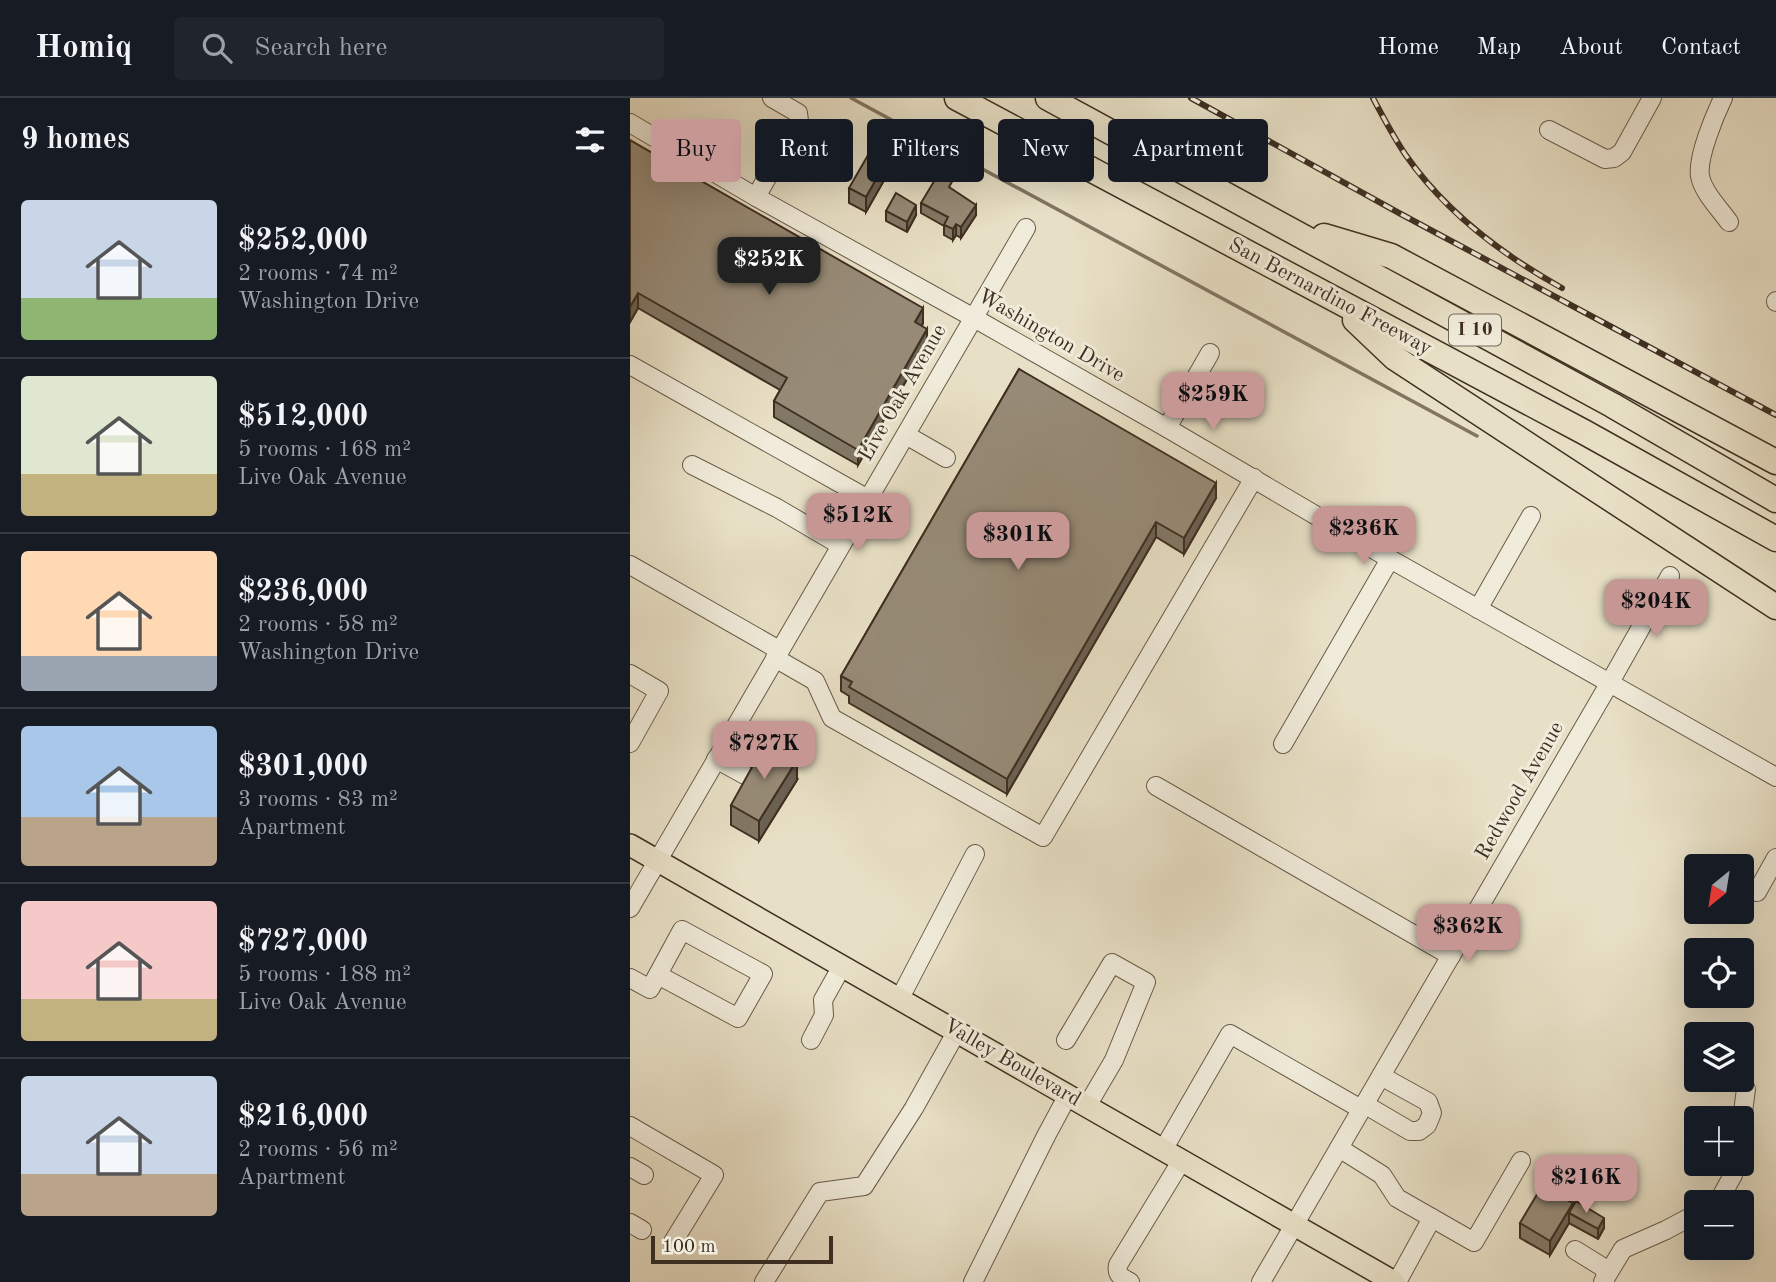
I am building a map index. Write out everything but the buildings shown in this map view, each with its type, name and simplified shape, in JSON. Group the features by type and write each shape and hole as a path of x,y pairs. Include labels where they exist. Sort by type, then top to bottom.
{"highway":[{"name":"San Bernardino Freeway","path":"957,98 1584,432 1776,539"},
{"name":"San Bernardino Freeway","path":"1048,98 1612,405 1776,500"},
{"path":"1273,220 1391,256 1776,462"},
{"path":"1332,298 1395,358 1776,607"}],"main road":[{"name":"Valley Boulevard","path":"630,845 1391,1281"}],"street":[{"path":"756,197 799,121 798,113 772,98"},
{"path":"1549,130 1605,159 1614,158 1622,152 1652,98"},
{"path":"1723,98 1713,118 1700,174 1705,188 1728,222"},
{"name":"Washington Drive","path":"630,124 1776,777"},
{"name":"Live Oak Avenue","path":"630,908 1026,228"},
{"path":"1167,428 1210,353"},
{"path":"630,365 867,499"},
{"path":"905,435 946,458"},
{"path":"692,465 777,508 841,545"},
{"path":"630,565 777,654 815,681 832,718 1043,837 1254,478"},
{"path":"1478,609 1531,516"},
{"path":"1283,744 1390,559"},
{"name":"Redwood Avenue","path":"1261,1282 1670,576"},
{"path":"630,674 659,691 630,743"},
{"path":"716,759 746,775"},
{"path":"1156,786 1451,956"},
{"path":"900,998 975,854"},
{"path":"1757,892 1776,858"},
{"path":"630,978 650,989 682,930 763,974 738,1018 658,975"},
{"path":"974,1282 1046,1136 1114,1060 1146,982 1112,963 1066,1040"},
{"path":"811,1040 824,1015 823,1000 842,966"},
{"path":"764,1282 820,1192 864,1186 914,1108 957,1031"},
{"path":"1163,1150 1230,1034 1410,1131 1419,1131 1427,1125 1432,1113 1428,1102 1381,1076"},
{"path":"630,1126 714,1175 673,1242"},
{"path":"1339,1148 1382,1175 1397,1198 1474,1242 1521,1161"},
{"path":"1129,1282 1120,1276 1118,1265 1182,1160"},
{"path":"1391,1281 1432,1218"},
{"path":"1604,1279 1623,1249 1684,1220"},
{"path":"1575,1250 1604,1268 1604,1279"}],"waterway":[{"path":"851,98 1477,436"}],"railway":[{"path":"1191,98 1776,415"},
{"path":"1373,98 1405,154 1438,195 1496,246 1562,288"}]}
